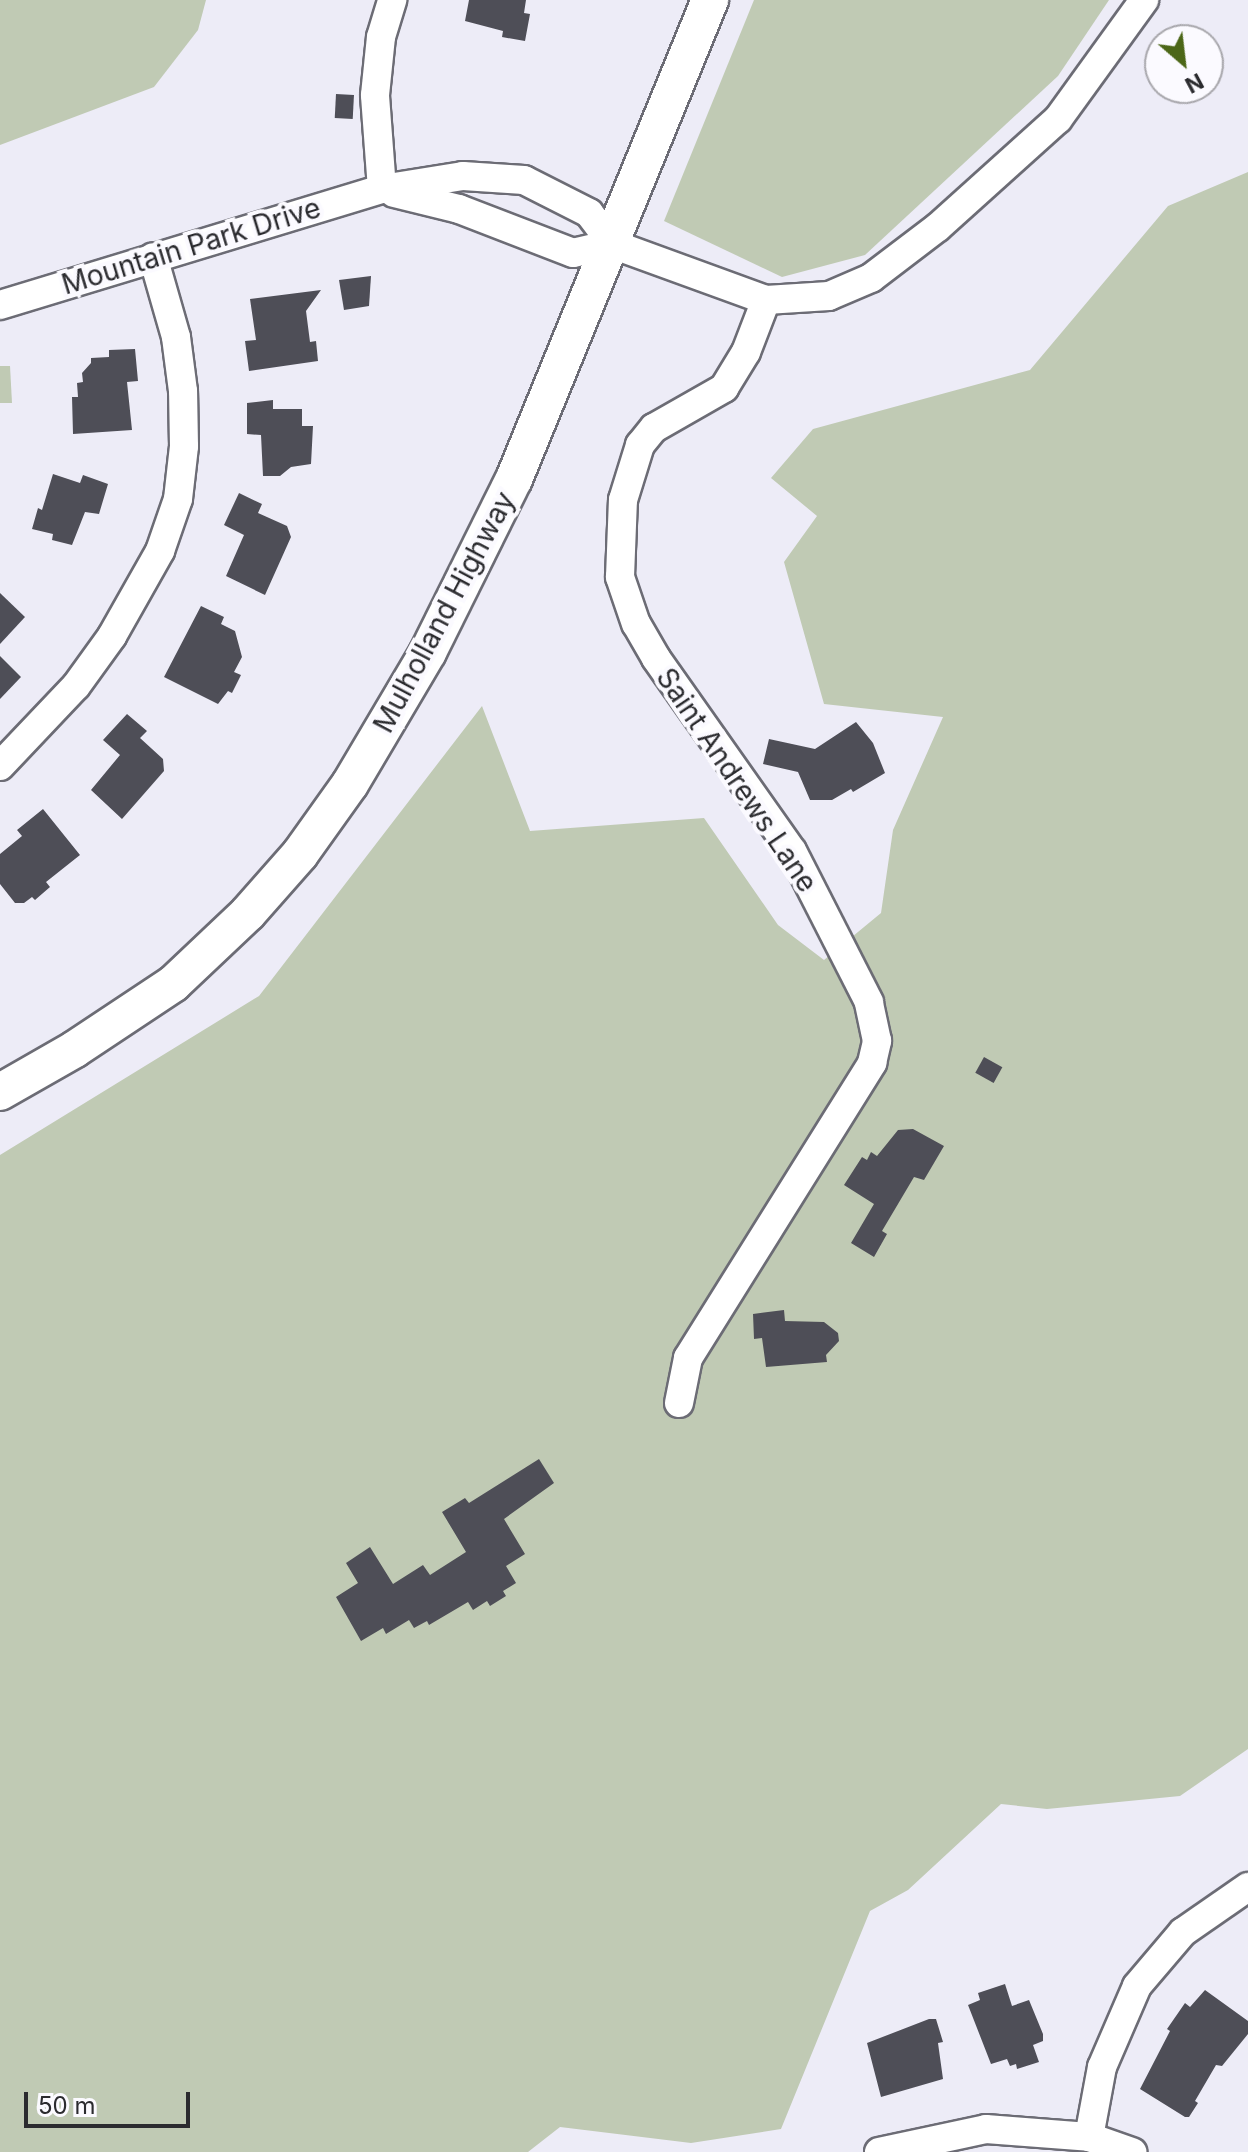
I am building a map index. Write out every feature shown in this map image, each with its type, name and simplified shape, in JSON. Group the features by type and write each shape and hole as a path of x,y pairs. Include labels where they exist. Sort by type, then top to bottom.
{"main road":[{"name":"Mulholland Highway","path":"0,1092 52,1063 173,984 248,913 308,842 388,723 470,575 527,450 612,244 659,118 710,0"}],"street":[{"path":"392,0 381,37 375,95 382,189 459,209 573,253 612,244 766,300 829,296 871,278 938,227 1058,119 1144,0"},
{"name":"Mountain Park Drive","path":"0,305 382,189 463,176 524,180 589,213 612,244"},
{"path":"496,224 516,180"},
{"path":"0,766 68,696 112,636 160,551 178,499 184,446 183,391 176,337 153,257"},
{"name":"Saint Andrews Lane","path":"679,1403 688,1358 872,1063 877,1041 869,1002 792,851 656,658 636,624 620,577 623,500 640,445 654,428 724,388 746,352 766,300"},
{"path":"1089,2137 1102,2067 1137,1986 1183,1932 1248,1887"},
{"path":"879,2152 986,2129 1089,2137 1132,2152"}],"green space":[{"path":"0,0 206,0 198,30 154,87 0,145"},
{"path":"754,0 1109,0 1058,76 865,255 782,277 664,221"},
{"path":"1248,172 1248,1749 1180,1796 1047,1809 1001,1804 908,1890 870,1911 781,2129 691,2143 560,2127 528,2152 0,2152 0,1155 259,996 482,706 530,831 704,818 778,925 824,960 881,913 893,830 943,717 824,704 784,562 817,516 771,478 813,429 1030,370 1168,206"},
{"path":"0,366 10,366 12,403 0,403"}],"building":[{"path":"469,0 526,0 524,13 530,14 525,41 502,37 503,31 465,21"},
{"path":"336,94 354,95 353,119 335,118"},
{"path":"371,276 369,306 344,310 339,280"},
{"path":"321,290 306,311 310,342 316,341 318,361 249,371 245,341 256,340 250,299"},
{"path":"135,349 138,381 127,382 132,430 73,434 72,397 78,397 77,383 83,382 82,373 91,363 91,358 109,357 109,350"},
{"path":"273,400 273,409 302,409 302,426 313,426 311,464 291,467 280,476 263,476 261,435 247,434 247,403"},
{"path":"53,474 80,483 83,475 108,484 99,514 85,512 72,545 52,540 53,534 32,529 38,508 42,510"},
{"path":"239,493 262,504 258,513 287,526 291,537 265,595 226,576 244,535 224,525"},
{"path":"0,593 25,617 0,644"},
{"path":"201,606 224,617 221,624 235,631 242,657 234,672 241,675 232,693 228,691 218,704 164,677"},
{"path":"0,656 21,677 0,699"},
{"path":"127,714 147,731 140,738 163,759 164,771 122,819 91,790 120,755 103,740"},
{"path":"856,722 873,743 885,773 853,792 851,789 832,800 810,800 798,772 763,764 769,739 815,749"},
{"path":"43,809 80,855 46,882 50,887 35,900 32,897 24,903 15,903 0,884 0,854 22,836 17,830"},
{"path":"984,1057 1002,1067 994,1083 975,1073"},
{"path":"913,1129 944,1146 924,1180 914,1177 882,1231 887,1234 874,1257 851,1243 874,1204 844,1185 862,1157 867,1160 871,1152 877,1156 898,1130"},
{"path":"784,1310 785,1321 824,1322 838,1333 839,1341 826,1355 827,1362 766,1367 762,1338 754,1339 753,1314"},
{"path":"539,1459 554,1483 504,1519 525,1554 506,1566 516,1583 503,1591 506,1596 490,1606 487,1601 473,1610 468,1602 429,1625 427,1621 414,1628 409,1620 386,1634 383,1628 361,1641 336,1597 358,1583 346,1563 370,1547 393,1584 423,1565 430,1575 466,1552 442,1512 465,1498 469,1503"},
{"path":"1005,1984 1012,2006 1029,2000 1043,2034 1043,2041 1033,2045 1039,2062 1017,2069 1016,2064 1010,2066 1007,2059 991,2064 968,2005 980,2000 978,1993"},
{"path":"1205,1990 1248,2021 1248,2034 1222,2066 1216,2065 1195,2101 1198,2103 1189,2117 1185,2117 1140,2089 1170,2031 1167,2029 1185,2003 1190,2007"},
{"path":"936,2019 943,2042 938,2043 943,2079 881,2097 867,2043"}]}
